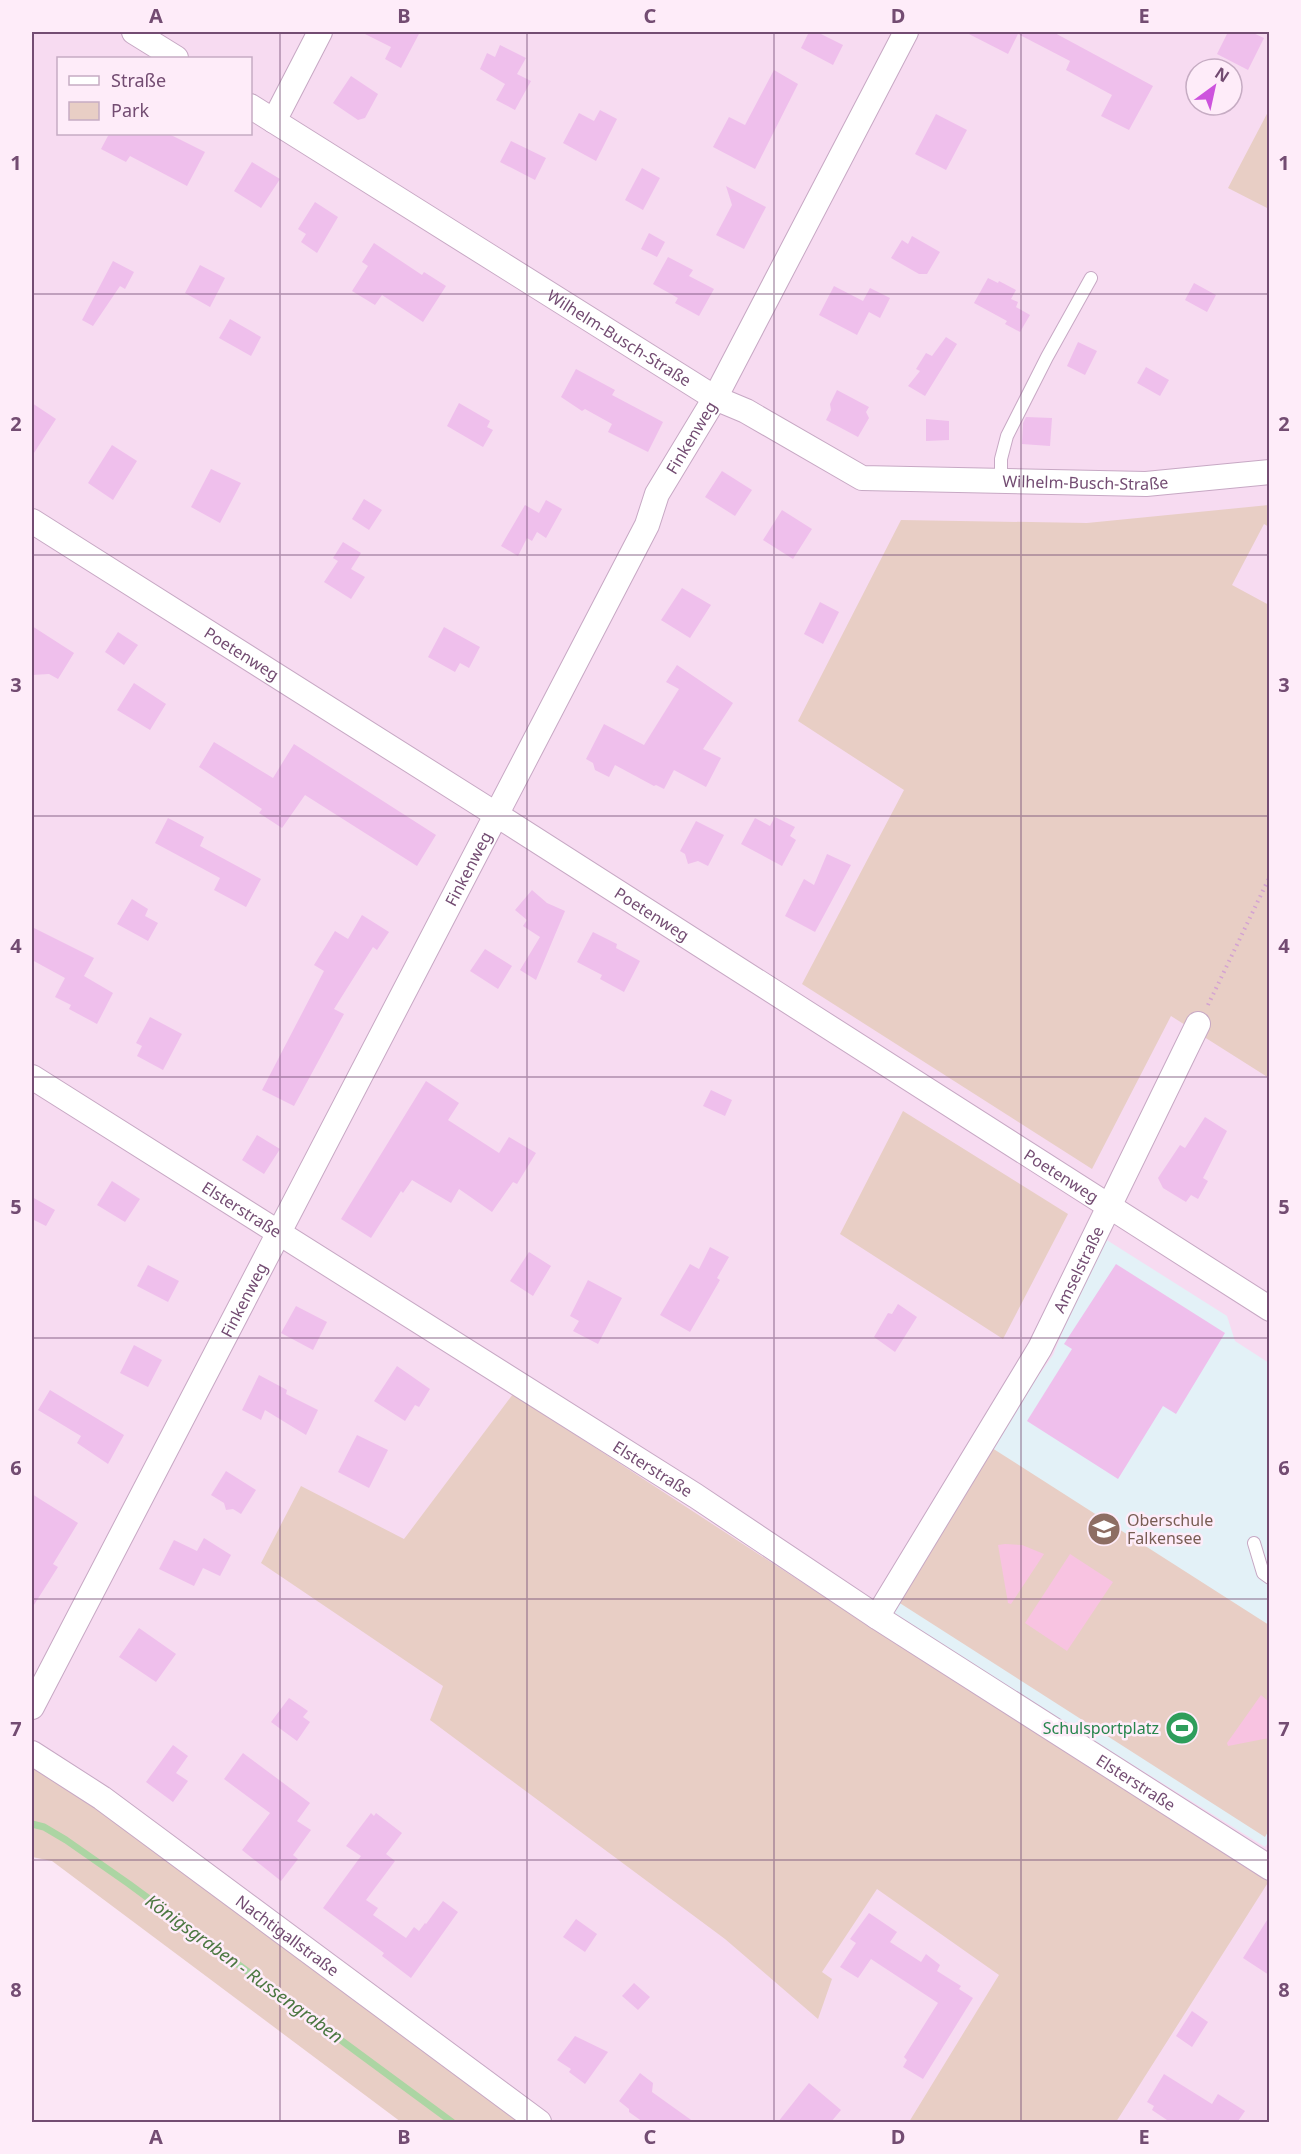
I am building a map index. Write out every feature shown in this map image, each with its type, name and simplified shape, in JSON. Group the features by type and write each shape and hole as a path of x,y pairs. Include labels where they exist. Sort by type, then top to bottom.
{"street":[{"path":"134,32 174,57"},
{"path":"274,121 320,32"},
{"name":"Finkenweg","path":"32,1707 647,525 657,494 715,398 906,32"},
{"name":"Wilhelm-Busch-Straße","path":"252,107 715,398 746,411 862,478 1146,484 1269,472"},
{"name":"Poetenweg","path":"32,521 497,815 1269,1309"},
{"name":"Amselstraße","path":"877,1617 1040,1348 1198,1024"},
{"name":"Elsterstraße","path":"32,1077 696,1496 877,1617 1269,1868"},
{"name":"Nachtigallstraße","path":"32,1753 102,1798 538,2122"}],"lane":[{"path":"1001,481 1001,459 1007,436 1091,278"},
{"path":"1254,1543 1263,1573 1269,1578"}],"path":[{"path":"1198,1024 1269,876"}],"shaded area":[{"path":"32,32 1269,32 1269,2122 530,2122 32,1766"},
{"name":"Oberschule Falkensee","path":"1102,1237 1227,1316 1235,1341 1269,1363 1270,1840 1265,1847 887,1612 989,1446 1053,1355"}],"green space":[{"path":"1269,110 1269,209 1228,188"},
{"path":"1269,505 1269,527 1264,524 1232,585 1269,605 1269,1078 1171,1016 1092,1169 802,984 904,790 798,721 901,520 1087,523"},
{"path":"903,1111 1068,1214 1003,1339 840,1234"},
{"path":"513,1394 901,1647 1269,1878 1116,2122 909,2122 999,1975 877,1889 822,1972 832,1979 818,2019 725,1939 430,1720 443,1686 261,1563 301,1486 404,1539"},
{"name":"Schulsportplatz","path":"992,1448 1269,1625 1269,1830 1265,1837 895,1600"},
{"path":"32,1766 46,1771 530,2122 401,2122 52,1861 32,1857"}],"sand":[{"path":"998,1545 1022,1545 1044,1554 1011,1604 1008,1603"},
{"path":"1070,1554 1113,1582 1067,1651 1025,1623"},
{"path":"1261,1695 1269,1702 1269,1738 1228,1746 1227,1743"}],"building":[{"path":"361,32 420,32 401,68 385,59 391,47"},
{"path":"809,32 817,32 843,45 833,65 801,48"},
{"path":"965,32 1053,32 1153,86 1129,130 1101,116 1112,95 1066,70 1070,61 1018,34 1008,54"},
{"path":"1228,32 1251,32 1264,38 1248,70 1244,68 1244,57 1223,57 1217,54"},
{"path":"500,45 526,58 517,74 531,81 515,110 496,100 505,84 480,69 487,53 495,57"},
{"path":"774,70 798,84 755,169 713,147 729,117 745,125"},
{"path":"351,76 378,94 365,118 358,120 333,103"},
{"path":"600,110 617,119 596,161 563,143 579,113 594,121"},
{"path":"936,114 967,130 946,170 915,154"},
{"path":"108,135 171,135 205,152 187,186 130,156 126,162 101,149"},
{"path":"511,141 546,158 535,180 500,162"},
{"path":"252,162 280,179 261,208 234,191"},
{"path":"642,168 660,178 643,210 625,200"},
{"path":"726,186 766,207 744,249 716,235 732,205"},
{"path":"315,202 338,217 317,253 301,242 306,234 298,229"},
{"path":"649,233 665,242 657,257 641,249"},
{"path":"912,236 940,252 927,274 919,274 891,258 902,240 908,244"},
{"path":"374,243 422,275 424,272 446,286 423,322 382,295 375,305 352,291 368,266 362,262"},
{"path":"668,257 693,270 689,276 714,289 699,316 675,303 678,298 653,284"},
{"path":"113,261 134,272 125,289 120,286 93,326 82,320"},
{"path":"200,265 225,278 210,307 185,293"},
{"path":"988,278 1016,290 1011,299 1018,302 1016,307 1030,315 1020,332 1005,324 1007,321 974,303"},
{"path":"1194,283 1216,295 1207,312 1185,300"},
{"path":"834,286 863,301 870,288 890,298 880,318 869,312 857,335 819,315"},
{"path":"230,319 261,337 251,356 219,338"},
{"path":"946,337 957,344 925,396 908,386 920,371 916,369 926,353 932,356"},
{"path":"1078,342 1097,351 1085,375 1067,366"},
{"path":"1146,367 1169,380 1160,396 1137,383"},
{"path":"576,369 615,390 612,395 663,422 648,452 608,432 612,424 585,409 582,411 561,397"},
{"path":"837,390 869,407 866,412 869,418 858,437 826,420"},
{"path":"32,403 56,419 32,456"},
{"path":"459,403 490,421 487,427 493,430 483,447 447,426"},
{"path":"1026,417 1052,418 1050,446 1022,444 1023,423"},
{"path":"926,419 949,421 949,440 926,441"},
{"path":"112,445 137,461 113,500 88,483"},
{"path":"211,469 241,483 220,523 191,507"},
{"path":"722,471 752,490 735,516 705,497"},
{"path":"364,499 382,510 369,530 352,519"},
{"path":"546,500 562,509 546,538 537,532 532,541 527,538 518,556 501,546 525,505 539,513"},
{"path":"782,510 812,529 793,559 763,540"},
{"path":"343,542 361,553 351,569 365,577 351,599 324,582 338,561 333,558"},
{"path":"682,588 711,605 690,638 661,620"},
{"path":"820,602 839,612 823,644 804,634"},
{"path":"32,626 74,653 58,679 49,674 32,675"},
{"path":"444,627 480,647 469,668 460,663 455,672 428,657"},
{"path":"118,632 138,645 124,665 105,652"},
{"path":"677,665 733,703 703,749 721,758 706,787 674,770 664,789 615,765 609,777 595,770 593,763 586,759 604,724 644,745 679,689 666,682"},
{"path":"134,683 166,704 150,730 117,710"},
{"path":"214,742 273,778 294,744 436,835 417,866 305,795 282,828 259,813 262,809 199,767"},
{"path":"775,817 795,827 790,836 796,840 782,866 741,844 755,818 770,826"},
{"path":"168,818 204,837 200,846 261,879 246,907 214,890 220,878 155,843"},
{"path":"696,821 724,835 708,866 698,861 688,864 685,854 680,851"},
{"path":"827,854 851,865 815,932 785,916 804,879 814,885"},
{"path":"532,890 547,903 565,911 536,980 520,970 540,937 523,926 527,920 515,910"},
{"path":"132,899 148,909 145,916 158,923 148,941 117,924"},
{"path":"362,915 389,932 377,950 373,947 334,1009 344,1014 294,1106 262,1090 324,971 314,965 335,931 348,939"},
{"path":"32,927 94,958 84,976 113,993 97,1024 69,1009 71,1005 55,997 65,978 32,960"},
{"path":"593,932 617,944 616,948 640,961 624,992 600,979 602,975 577,962"},
{"path":"485,949 512,966 498,989 470,971"},
{"path":"150,1017 182,1034 163,1070 137,1056 142,1046 136,1043"},
{"path":"426,1081 459,1103 448,1120 499,1153 509,1137 536,1153 517,1184 513,1182 492,1212 459,1189 451,1203 412,1180 403,1193 401,1191 371,1238 341,1219"},
{"path":"711,1090 732,1100 725,1116 703,1106"},
{"path":"1205,1117 1227,1131 1203,1178 1208,1181 1198,1199 1191,1195 1186,1202 1163,1188 1158,1178 1180,1145 1185,1148"},
{"path":"257,1135 280,1149 264,1174 242,1160"},
{"path":"112,1181 140,1199 125,1222 97,1205"},
{"path":"32,1197 55,1210 46,1226 32,1219"},
{"path":"710,1247 729,1257 717,1278 720,1280 690,1332 660,1315 690,1264 699,1269"},
{"path":"529,1252 551,1266 533,1296 510,1281"},
{"path":"1116,1264 1225,1333 1176,1414 1163,1406 1118,1479 1027,1421 1072,1349 1064,1344"},
{"path":"148,1265 179,1281 168,1302 137,1286"},
{"path":"588,1280 622,1298 598,1344 573,1331 579,1321 570,1316"},
{"path":"898,1304 917,1317 895,1352 874,1337 888,1313 892,1314"},
{"path":"296,1306 327,1322 313,1350 281,1333"},
{"path":"134,1345 162,1360 148,1387 120,1373"},
{"path":"397,1366 430,1389 419,1407 415,1405 405,1421 374,1401"},
{"path":"259,1375 287,1390 286,1394 318,1410 306,1435 265,1410 261,1420 242,1410"},
{"path":"50,1390 124,1435 108,1464 77,1443 81,1436 38,1410"},
{"path":"357,1435 388,1450 369,1488 338,1472"},
{"path":"226,1471 256,1490 241,1514 233,1509 226,1510 224,1503 211,1495"},
{"path":"32,1494 78,1523 53,1564 58,1567 32,1608"},
{"path":"204,1538 231,1555 220,1576 203,1568 194,1586 159,1569 174,1540 197,1551"},
{"path":"139,1628 176,1654 156,1682 119,1657"},
{"path":"289,1698 308,1711 303,1717 310,1722 297,1741 271,1722"},
{"path":"173,1745 188,1756 176,1773 188,1781 173,1802 146,1782"},
{"path":"243,1753 310,1803 297,1821 311,1830 293,1855 298,1859 281,1881 242,1850 270,1813 224,1779"},
{"path":"371,1813 374,1816 376,1813 402,1833 386,1854 395,1861 366,1900 378,1908 373,1915 406,1938 414,1927 419,1931 426,1924 443,1901 458,1912 411,1978 382,1956 384,1953 323,1908 361,1856 346,1846"},
{"path":"869,1913 897,1932 890,1942 921,1962 926,1954 940,1965 937,1971 961,1986 959,1989 973,1998 923,2079 903,2067 907,2060 904,2057 938,2003 871,1959 858,1978 840,1967 856,1943 850,1939"},
{"path":"1269,1917 1269,1975 1243,1958"},
{"path":"576,1919 597,1934 585,1952 563,1937"},
{"path":"634,1983 650,1997 638,2010 622,1996"},
{"path":"1192,2011 1208,2022 1192,2047 1176,2036"},
{"path":"575,2036 608,2052 585,2084 569,2072 571,2069 557,2060"},
{"path":"640,2073 653,2083 652,2092 694,2122 643,2122 629,2112 629,2109 619,2101"},
{"path":"1164,2074 1212,2104 1218,2094 1245,2111 1238,2121 1241,2122 1170,2122 1152,2110 1154,2106 1147,2102"},
{"path":"809,2083 841,2110 831,2122 778,2122"}],"waterway":[{"name":"Königsgraben - Russengraben","path":"32,1824 44,1827 66,1840 129,1884 452,2122"}],"place":[{"name":"Oberschule Falkensee","path":"1104,1529"},
{"name":"Schulsportplatz","path":"1182,1728"}]}
